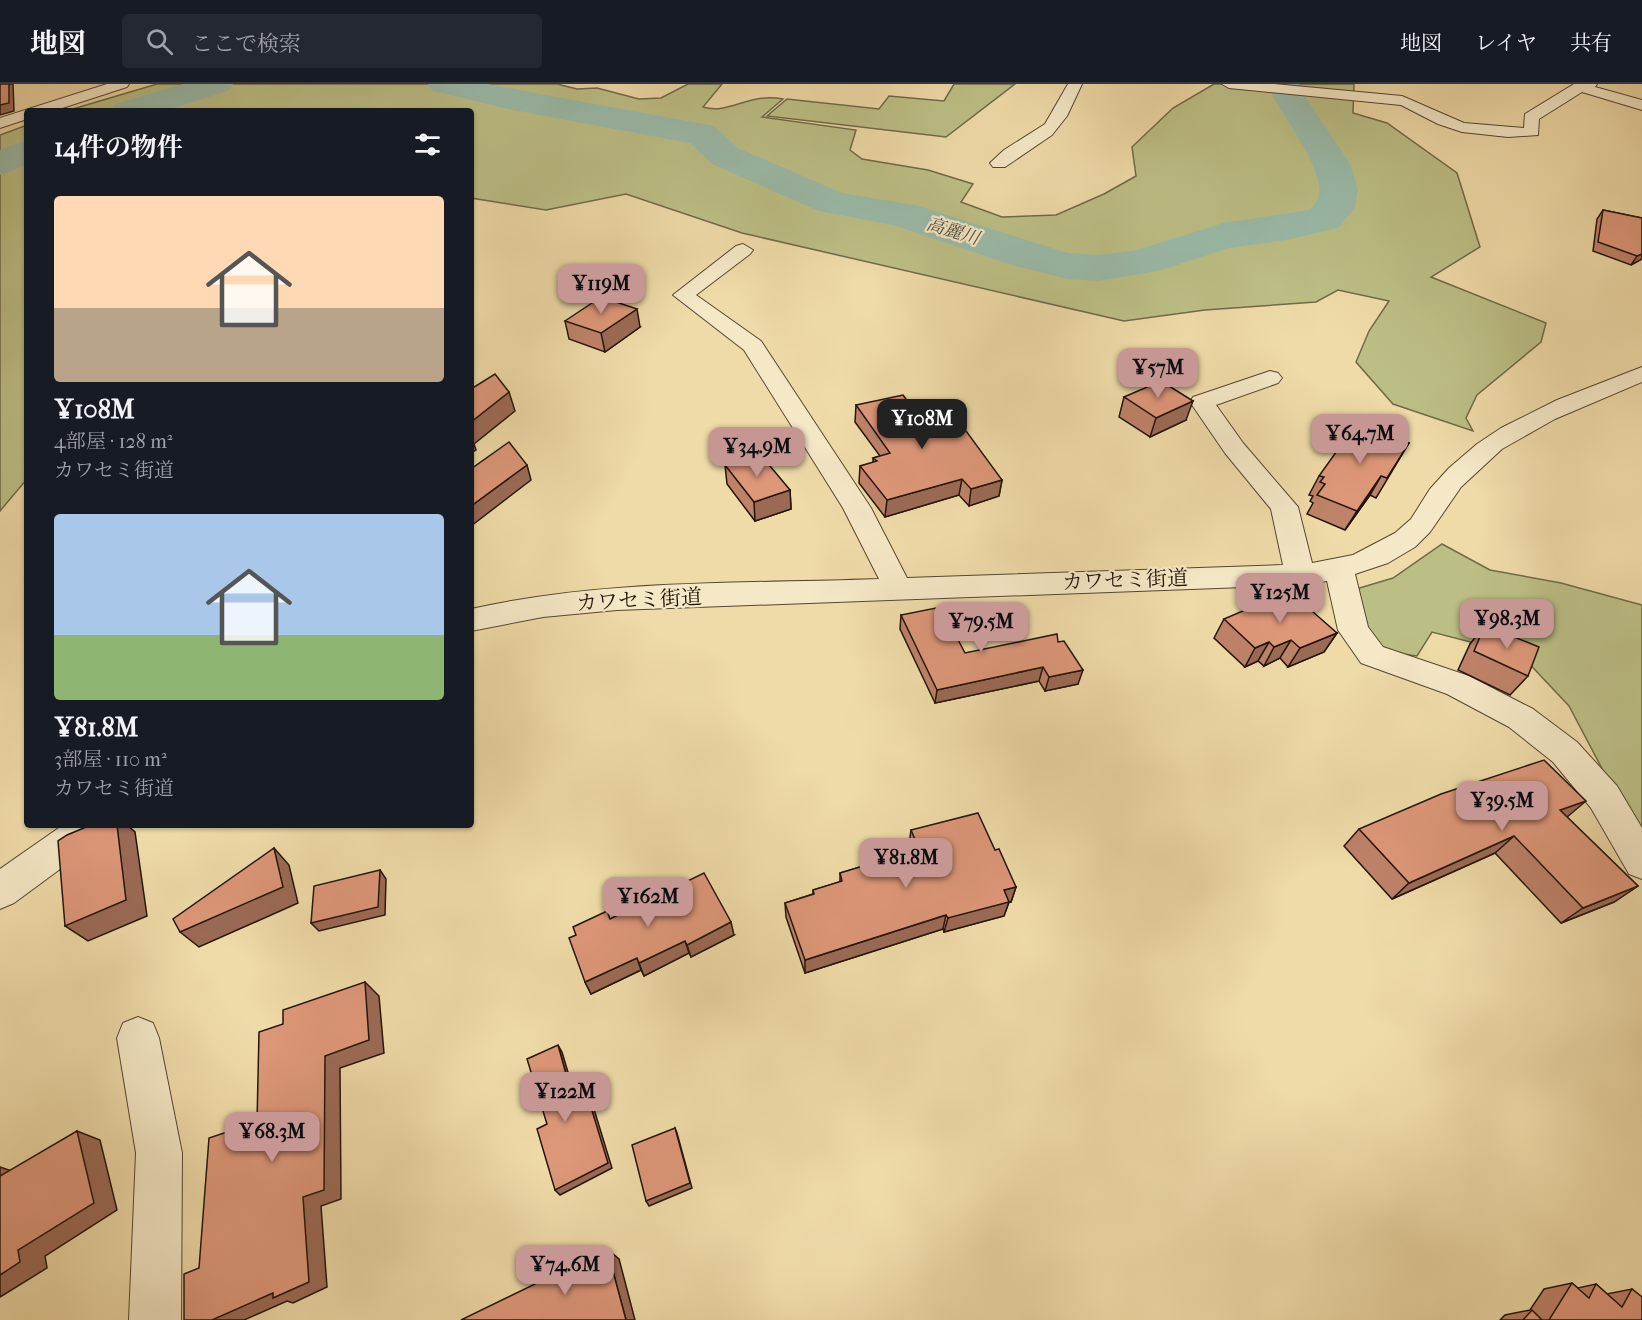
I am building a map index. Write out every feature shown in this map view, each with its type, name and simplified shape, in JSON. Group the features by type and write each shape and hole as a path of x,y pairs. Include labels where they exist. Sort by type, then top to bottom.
{"street":[{"path":"46,108 122,84"},
{"path":"999,163 1012,151 1047,132 1057,121 1075,84"},
{"path":"1229,84 1345,94 1411,104 1457,125 1527,134 1532,132 1531,117 1585,86 1642,105"},
{"path":"0,123 24,115"},
{"path":"743,250 683,296 753,346 857,508 898,588"},
{"name":"カワセミ街道","path":"474,619 503,612 571,602 898,588 1300,575 1339,570 1371,561 1397,546 1419,528 1440,495 1463,470 1492,445 1532,421 1642,374"},
{"path":"1270,378 1202,402 1234,448 1284,507 1300,575"},
{"path":"1339,570 1353,630 1372,655 1458,685 1521,718 1564,752 1604,798 1642,862"},
{"path":"0,891 88,828"},
{"path":"138,1038 159,1153 155,1320"}],"green space":[{"path":"157,84 557,84 577,89 597,88 639,99 661,98 688,84 722,84 703,107 722,108 760,98 783,99 762,117 856,130 850,150 862,159 928,170 973,184 961,202 1002,217 1056,215 1104,194 1136,176 1132,147 1173,108 1214,84 1354,84 1353,113 1387,123 1457,173 1480,247 1431,277 1546,323 1541,342 1477,395 1466,418 1473,431 1393,404 1356,362 1369,331 1389,301 1338,290 1316,302 1205,310 1124,321 742,233 626,194 546,210 474,198 474,108 76,108"},
{"path":"954,84 1015,84 946,137 767,116 787,99 879,109 889,96 944,101"},
{"path":"24,126 24,483 0,511 0,135"},
{"path":"1442,544 1490,570 1561,583 1642,605 1642,835 1607,778 1569,706 1521,655 1432,632 1417,656 1381,651 1364,628 1356,589 1393,578"}],"building":[{"path":"0,84 9,84 9,103 0,105"},
{"path":"1603,210 1642,218 1642,254 1637,256 1598,242"},
{"path":"601,297 637,309 601,333 565,321"},
{"path":"495,374 509,392 474,420 474,387"},
{"path":"1161,381 1193,401 1156,418 1124,397"},
{"path":"903,395 918,415 950,409 1002,480 971,489 962,479 887,500 860,466 877,461 873,458 890,453 856,405"},
{"path":"1359,420 1389,436 1409,443 1387,478 1381,476 1357,511 1317,495 1325,484 1320,482 1324,477 1319,476"},
{"path":"509,442 527,465 474,504 474,467"},
{"path":"760,454 790,490 754,502 725,465"},
{"path":"1278,596 1293,608 1304,604 1337,633 1300,648 1291,640 1274,647 1269,642 1255,648 1224,619"},
{"path":"941,607 965,653 1057,634 1058,642 1064,641 1083,670 1049,677 1043,667 937,690 901,615"},
{"path":"1485,625 1539,647 1528,676 1474,651"},
{"path":"1544,760 1586,801 1560,810 1638,886 1583,908 1514,836 1409,883 1359,829 1441,794"},
{"path":"978,813 995,850 999,849 1016,887 1004,890 1009,902 948,918 946,915 805,960 785,903 814,894 813,890 842,881 840,873 919,849 911,830"},
{"path":"84,828 117,828 126,900 65,926 58,841"},
{"path":"274,848 283,887 180,932 173,919"},
{"path":"380,870 378,907 311,923 314,886"},
{"path":"704,873 731,922 687,945 685,941 639,963 637,958 585,982 569,938 576,935 573,927 607,911 610,919"},
{"path":"365,982 369,1040 325,1056 324,1190 303,1197 309,1282 273,1298 273,1293 212,1320 184,1320 184,1274 199,1268 209,1138 257,1122 259,1032 283,1024 283,1010"},
{"path":"558,1045 576,1110 590,1104 608,1163 555,1190 537,1129 547,1124 527,1059"},
{"path":"675,1128 690,1183 646,1201 632,1145"},
{"path":"77,1131 94,1203 18,1250 20,1262 0,1275 0,1176"},
{"path":"607,1249 626,1320 461,1320"},
{"path":"1572,1283 1589,1298 1596,1284 1622,1307 1632,1289 1642,1297 1642,1320 1549,1320"},
{"path":"1532,1310 1542,1320 1523,1320"}],"waterway":[{"name":"高麗川","path":"138,108 217,84"},
{"name":"高麗川","path":"444,84 513,100 701,134 725,156 833,203 901,214 1027,256 1068,266 1098,268 1143,262 1223,236 1286,228 1324,219 1335,207 1339,189 1330,162 1290,100 1283,84"},
{"name":"高麗川","path":"0,164 24,152"}]}
